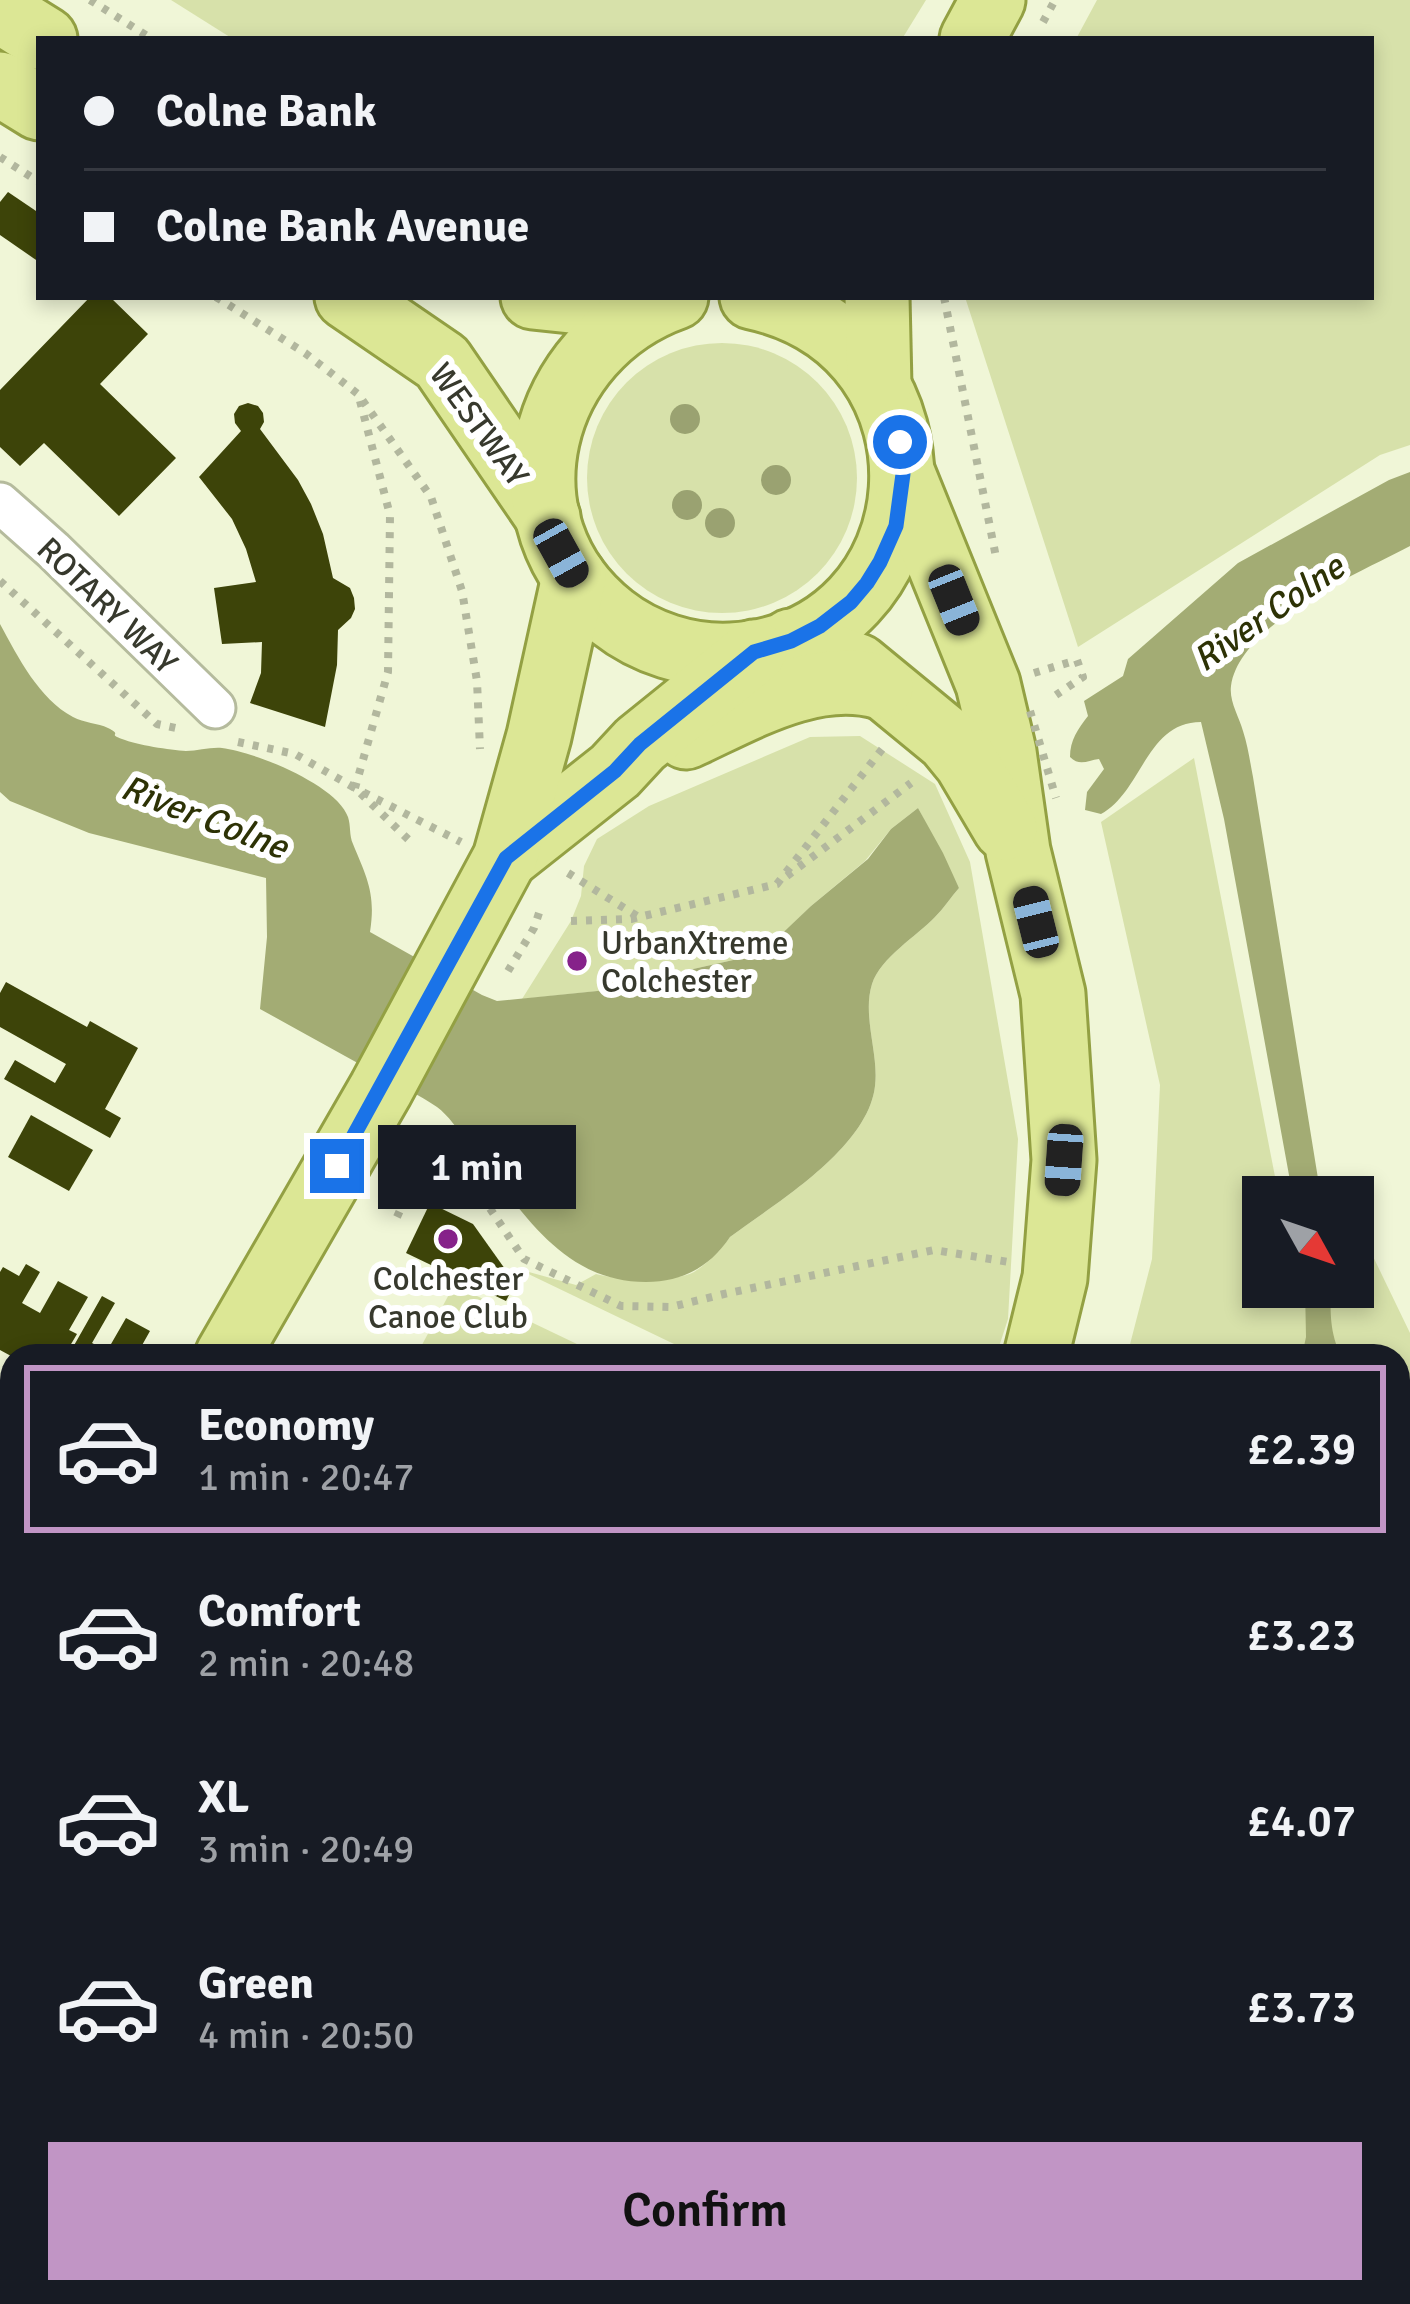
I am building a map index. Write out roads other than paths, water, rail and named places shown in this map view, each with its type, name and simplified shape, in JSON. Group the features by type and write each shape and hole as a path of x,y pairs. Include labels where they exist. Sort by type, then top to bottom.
{"main road":[{"path":"974,36 993,0"},
{"path":"0,11 40,36"},
{"path":"0,84 36,106"},
{"name":"WESTWAY","path":"351,300 442,362 548,517"},
{"path":"597,300 661,303"},
{"path":"615,771 640,744 772,647 837,614 867,583 890,542 903,474 889,404 858,356 830,330 799,312 761,300"},
{"path":"877,300 879,386"},
{"path":"661,303 601,343 577,369 558,403 547,439 543,482 548,517 574,577 621,624 655,642 707,654 772,647 858,666 889,713"},
{"path":"496,442 512,490 526,564 539,736"},
{"path":"903,474 988,683 1004,752 1018,851 1053,994 1064,1160 1055,1278 1039,1344"},
{"path":"234,1344 455,954 475,855 539,736 574,577"},
{"path":"475,855 664,746 793,690 860,681 889,713 948,740 1018,851"}],"street":[{"name":"ROTARY WAY","path":"0,503 214,708"}],"water":[{"name":"River Colne","path":"1410,472 1410,546 1278,621 1239,663 1231,686 1253,777 1318,1176 1289,1176 1224,819 1201,722 1168,733 1115,804 1101,814 1085,810 1087,792 1104,769 1099,759 1081,762 1070,757 1070,751 1088,716 1084,701 1123,676 1128,659 1238,563"},
{"name":"River Colne","path":"0,624 40,688 73,717 145,745 186,751 222,748 254,756 328,793 348,817 371,896 370,932 497,1001 617,989 751,956 768,947 868,859 891,829 918,808 959,888 891,956 872,984 869,1009 876,1074 869,1109 856,1131 817,1172 730,1237 694,1271 646,1282 588,1269 542,1234 437,1107 260,1009 267,937 266,878 89,833 10,801 0,792"},
{"path":"1305,1308 1332,1308 1337,1344 1305,1344"}],"place":[{"name":"UrbanXtreme Colchester","path":"577,961"},
{"name":"Colchester Canoe Club","path":"448,1239"}]}
